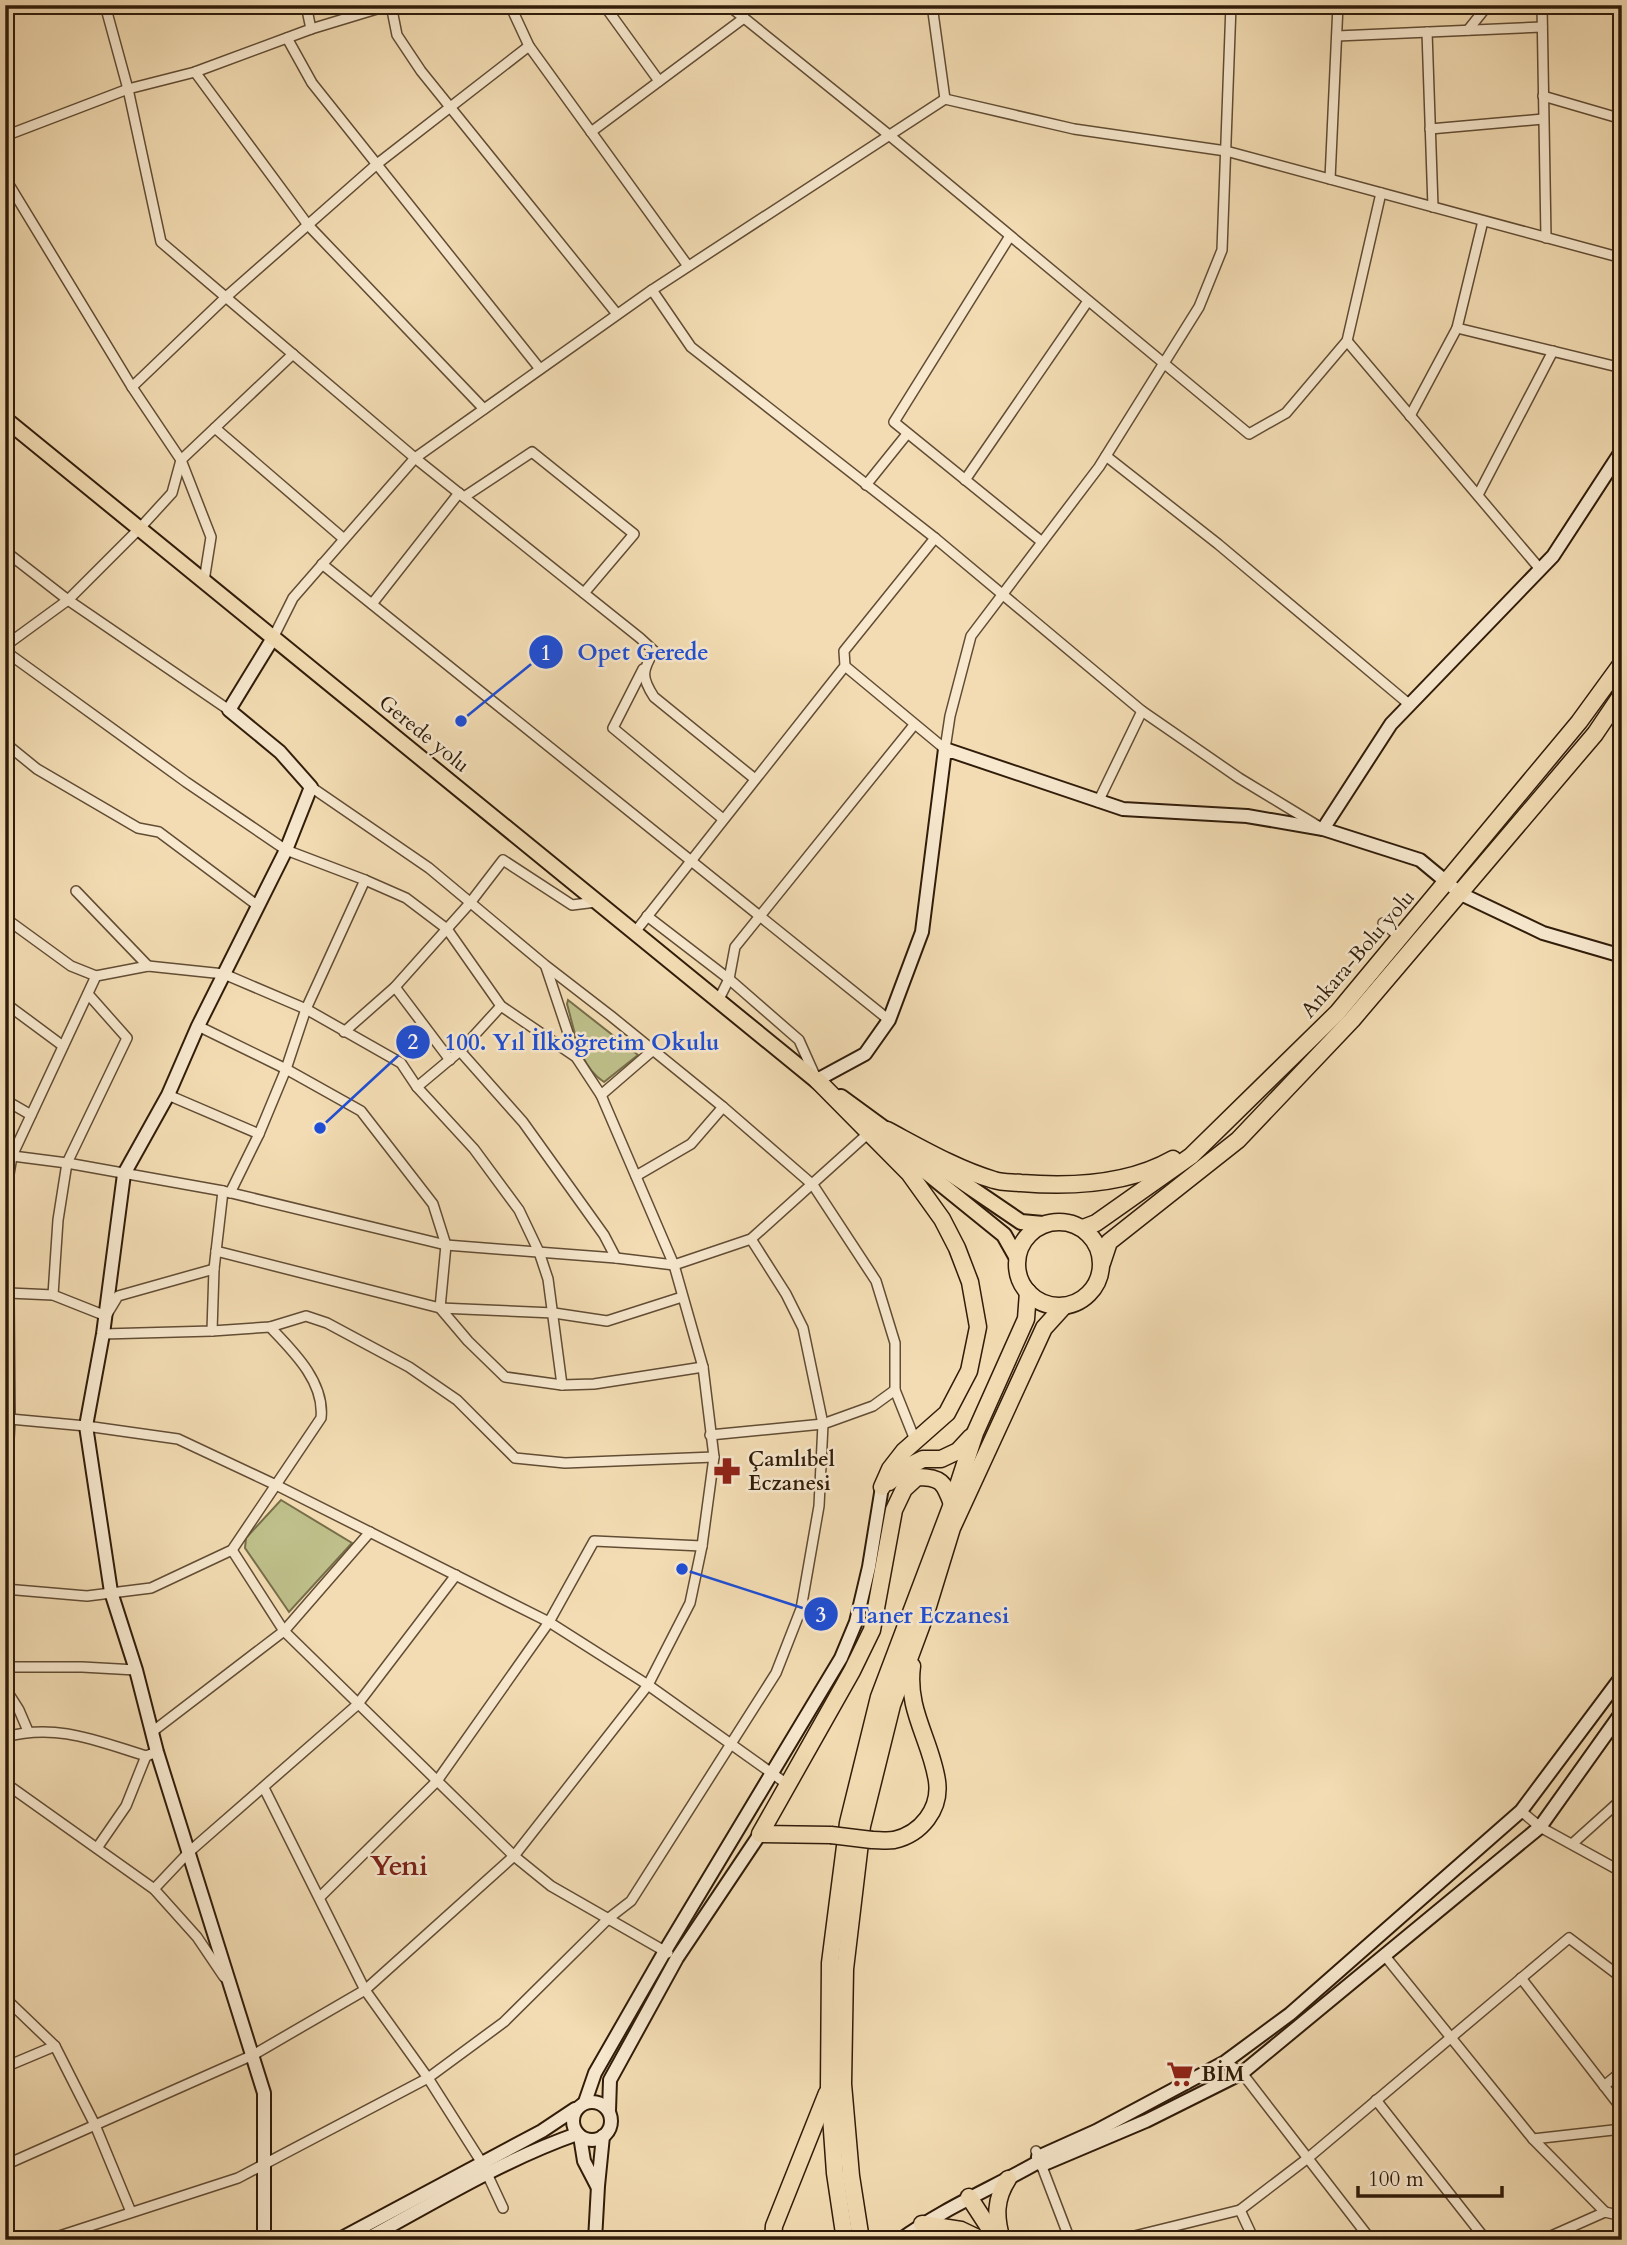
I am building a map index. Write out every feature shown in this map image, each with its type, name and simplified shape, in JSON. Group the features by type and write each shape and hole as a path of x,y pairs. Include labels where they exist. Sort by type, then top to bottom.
{"highway":[{"name":"Ankara-Bolu yolu","path":"1083,1228 1096,1223 1140,1194 1191,1156 1337,1013 1448,883 1579,722 1622,663"},
{"name":"Ankara-Bolu yolu","path":"1102,1263 1109,1242 1238,1140 1352,1020 1595,734 1622,694"},
{"path":"817,1080 877,1129 942,1219 970,1282 978,1327 969,1371 947,1413 915,1440 890,1469 882,1487"},
{"path":"877,1129 996,1181 1054,1186 1109,1180 1158,1168 1214,1134"},
{"path":"1056,1221 1083,1228 1093,1237 1100,1250 1102,1263 1095,1287 1076,1303 1064,1306 1038,1300 1028,1292 1021,1282 1017,1258 1026,1238 1043,1224 1056,1221"},
{"path":"845,2240 835,2173 829,2088 830,1963 848,1823 879,1697 952,1504 975,1433 1026,1319 1028,1292"},
{"path":"861,2240 851,2176 843,2084 845,1969 862,1826 892,1704 925,1616 952,1528 1044,1328 1064,1306"},
{"path":"882,1487 907,1467 923,1459 941,1459 958,1451 975,1433"},
{"path":"952,1504 945,1484 932,1477 917,1477 904,1489 894,1510 872,1630 852,1671 760,1834 831,1835 893,1840 920,1828 929,1817 936,1803 937,1782 917,1721 909,1683 912,1665 955,1555 952,1528"},
{"path":"773,2240 774,2226 829,2088"},
{"path":"1000,2240 996,2203 1008,2179"},
{"path":"969,2197 1000,2240"},
{"path":"922,2224 961,2231 982,2240"}],"main road":[{"name":"Gerede yolu","path":"5,419 817,1080"},
{"path":"877,1129 1021,1222 1043,1224"},
{"path":"877,1129 1004,1235 1017,1258"}],"street":[{"path":"105,5 128,89 160,242 415,458 654,651 613,728 723,819"},
{"path":"306,5 311,29"},
{"path":"5,136 128,89 195,72 311,29 390,5 397,35 421,71 617,314"},
{"path":"510,5 528,46 688,266"},
{"path":"604,5 659,81"},
{"path":"728,5 1249,434 1286,413 1347,341 1381,193"},
{"path":"932,5 945,99"},
{"path":"647,916 729,979 799,1040 817,1080 865,1054 889,1020 922,932 944,749 971,636 1106,456 1199,307 1222,250 1231,5"},
{"path":"1330,179 1338,5"},
{"path":"1468,30 1488,5"},
{"path":"1542,5 1546,238"},
{"path":"591,132 744,18"},
{"path":"1336,36 1542,27"},
{"path":"1427,32 1433,207"},
{"path":"287,38 312,83 540,369"},
{"path":"132,387 226,297 377,164 528,46"},
{"path":"195,72 308,225 484,409"},
{"path":"1543,96 1621,118"},
{"path":"229,710 273,638 293,598 415,458 652,290 945,99 1074,129 1226,151 1622,258"},
{"path":"1430,129 1544,119"},
{"path":"5,178 132,387 181,460 211,537 204,581"},
{"path":"1410,416 1457,328 1483,221"},
{"path":"1010,236 894,422 1042,542"},
{"path":"652,290 691,347 935,538 1142,711 1238,778 1323,829"},
{"path":"965,480 1088,301"},
{"path":"1457,328 1622,368"},
{"path":"1347,341 1540,569"},
{"path":"1478,495 1553,351"},
{"path":"5,646 68,600 140,528 172,494 181,460 293,355"},
{"path":"215,428 344,539"},
{"path":"866,485 907,434"},
{"path":"1323,829 1391,724 1553,556 1622,450"},
{"path":"372,604 461,495 532,452 634,534 584,593"},
{"path":"1106,456 1218,544 1410,705"},
{"path":"635,932 845,666 844,651 935,538"},
{"path":"5,551 68,600 229,710 280,752 311,787 429,868 723,1107 813,1185 876,1281 895,1343 895,1390 915,1440"},
{"path":"322,564 889,1020"},
{"path":"5,652 286,850 406,898 447,929 501,1006 576,1057"},
{"path":"845,666 944,749 1123,809 1247,816 1323,829 1419,860 1461,894 1543,933 1622,956"},
{"path":"644,667 646,681 654,697 755,779"},
{"path":"1098,802 1142,711"},
{"path":"719,999 729,979 735,947 914,725"},
{"path":"5,743 37,769 127,822 138,828 159,832 258,906"},
{"path":"264,2240 264,2093 189,1852 152,1754 152,1732 111,1592 86,1426 106,1316 124,1174 168,1094 198,1026 286,850 311,787"},
{"path":"344,1032 395,987 470,903 503,860 572,905 598,902"},
{"path":"212,1331 214,1269 227,1192 259,1134 286,1069 306,1009 365,880"},
{"path":"76,891 148,966"},
{"path":"5,918 71,966 96,976 148,966 224,974 306,1009 401,1063 417,1087 474,1149 519,1210 539,1252 548,1279 562,1385"},
{"path":"1383,923 1401,937"},
{"path":"5,2165 253,2055 365,1990 514,1856 649,1685 690,1603 702,1546 713,1457 704,1367 674,1265 601,1095 576,1057 545,965"},
{"path":"5,1519 9,1155 31,1115 96,976"},
{"path":"395,987 450,1060"},
{"path":"53,1295 58,1220 68,1163 127,1038 88,993"},
{"path":"5,1003 63,1046"},
{"path":"417,1087 460,1052 501,1006"},
{"path":"198,1026 286,1069 361,1111 433,1204 446,1245 440,1308 505,1377 562,1385 594,1384 704,1367"},
{"path":"601,1095 652,1051"},
{"path":"460,1052 523,1122 604,1234 616,1258"},
{"path":"168,1094 259,1134"},
{"path":"5,1100 31,1115"},
{"path":"636,1176 691,1144 723,1107"},
{"path":"9,1155 227,1192 446,1245 674,1265 751,1239 877,1129"},
{"path":"47,2240 237,2178 428,2078 504,2022 609,1918 631,1901 776,1674 802,1609 819,1506 823,1423 803,1328 786,1294 751,1239"},
{"path":"216,1251 440,1308 554,1313 607,1321 682,1297"},
{"path":"106,1316 118,1296 214,1269"},
{"path":"9,1293 53,1295 106,1316"},
{"path":"103,1334 270,1327 306,1316 397,1360 457,1400 515,1458 565,1463 713,1457"},
{"path":"5,1589 87,1596 151,1588 232,1550 321,1418 323,1404 297,1355 270,1327"},
{"path":"710,1436 823,1423 873,1406 895,1390"},
{"path":"8,1420 86,1426 178,1439 549,1622 649,1685 787,1784"},
{"path":"338,2240 485,2168 578,2135 592,2140 603,2136 610,2127 610,2080 671,1954 772,1773 841,1658 856,1622 869,1567 882,1487"},
{"path":"152,1732 284,1631 370,1532"},
{"path":"320,1897 437,1781 549,1622 594,1541 702,1546"},
{"path":"232,1550 284,1631 514,1856 551,1886 671,1954"},
{"path":"154,1889 189,1852 357,1705 456,1575"},
{"path":"5,1667 82,1667 136,1671"},
{"path":"900,2240 922,2224 969,2197 1008,2179 1039,2158 1096,2131 1225,2062 1290,2014 1521,1811 1622,1676"},
{"path":"5,1688 28,1731"},
{"path":"1039,2158 1146,2121 1242,2073 1540,1827 1622,1712"},
{"path":"5,1737 28,1731 68,1732 152,1754"},
{"path":"97,1848 126,1806 152,1754"},
{"path":"5,1783 154,1889 197,1937 233,1991"},
{"path":"264,1788 365,1990 428,2078 485,2168 503,2208"},
{"path":"1573,1844 1622,1799"},
{"path":"1521,1811 1540,1827 1622,1872"},
{"path":"598,2186 584,2161 572,2121 595,2073 671,1954 760,1834"},
{"path":"1118,2240 1240,2210 1308,2158 1569,1938 1622,1978"},
{"path":"1385,1956 1533,2139 1605,2212 1622,2216"},
{"path":"1521,1978 1622,2109"},
{"path":"5,1998 55,2046 95,2125 131,2212"},
{"path":"5,2067 55,2046"},
{"path":"1225,2062 1242,2073 1371,2240"},
{"path":"1604,2086 1622,2071"},
{"path":"1376,2100 1486,2240"},
{"path":"365,2240 485,2168 580,2106 596,2101 609,2111"},
{"path":"1533,2139 1622,2129"},
{"path":"595,2240 603,2136"},
{"path":"1039,2158 1070,2240"},
{"path":"1240,2210 1254,2240"},
{"path":"1542,2240 1605,2212"}],"green space":[{"path":"568,1000 638,1055 604,1082 583,1058"},
{"path":"281,1500 352,1543 289,1612 245,1548 246,1538"}],"place":[{"name":"Opet Gerede","path":"461,721"},
{"name":"100. Yıl İlköğretim Okulu","path":"320,1128"},
{"name":"Çamlıbel Eczanesi","path":"727,1471"},
{"name":"Taner Eczanesi","path":"682,1569"},
{"name":"BİM","path":"1180,2074"}],"district":[{"name":"Yeni","path":"399,1866"}]}
